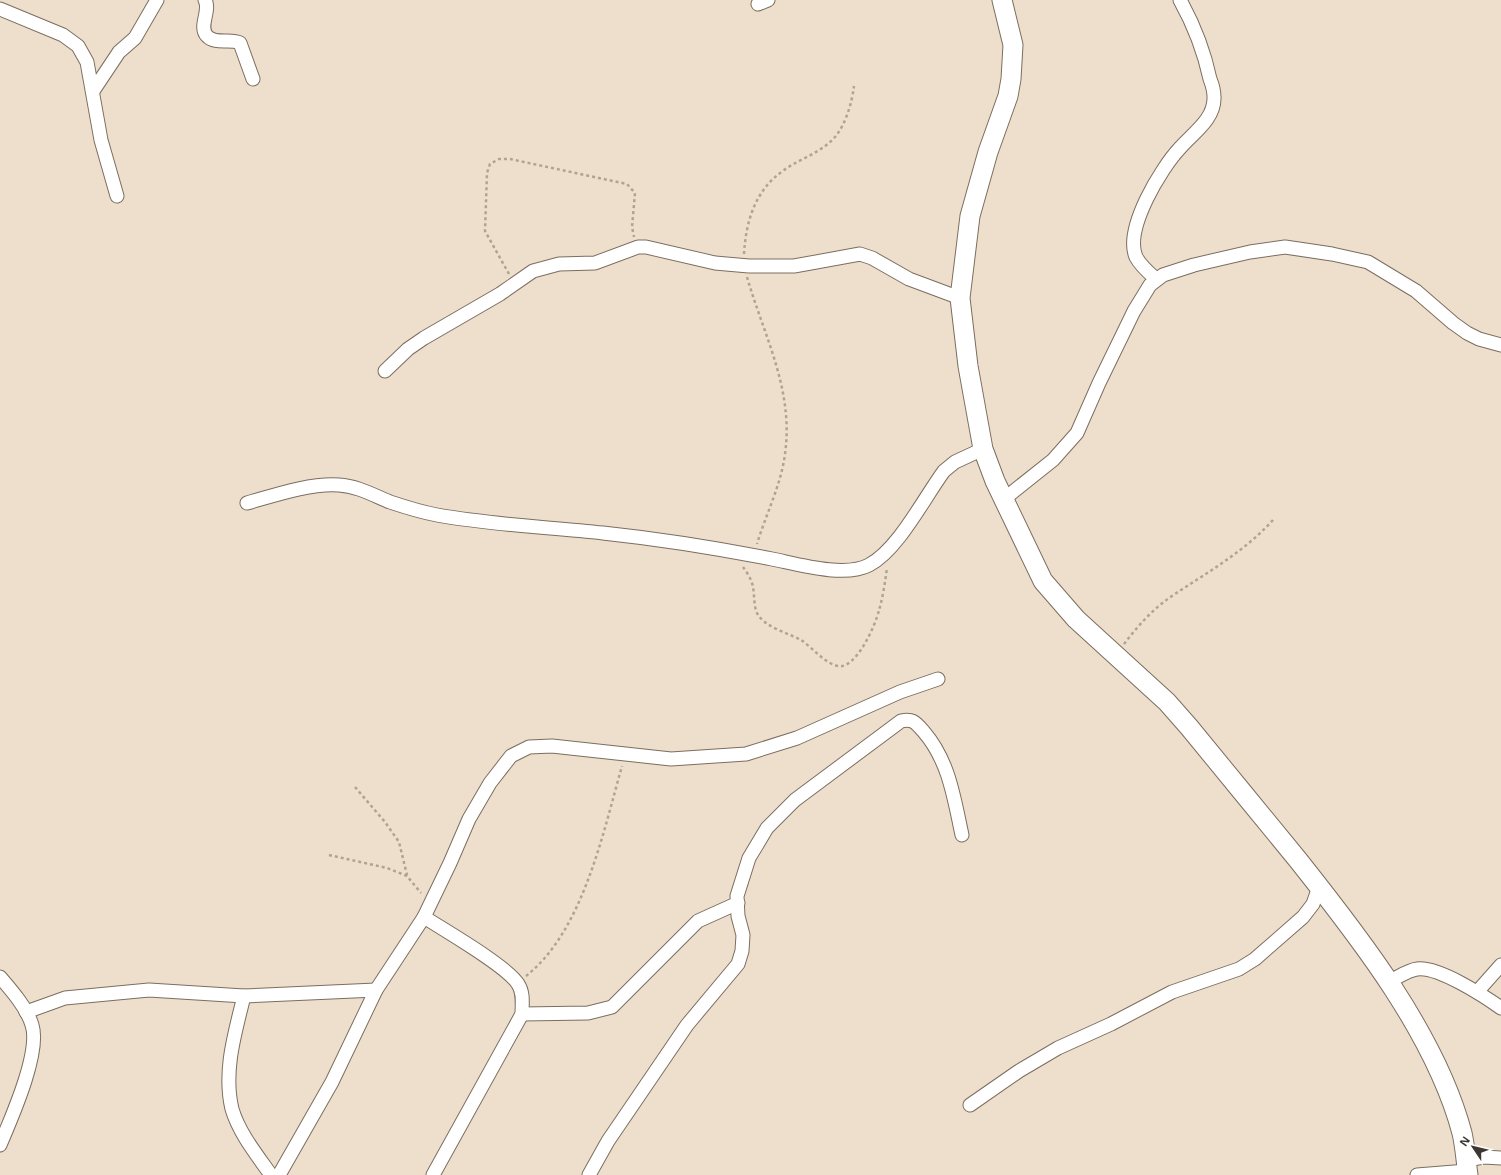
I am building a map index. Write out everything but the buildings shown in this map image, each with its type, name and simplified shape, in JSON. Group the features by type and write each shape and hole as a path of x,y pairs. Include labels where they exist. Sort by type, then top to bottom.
{"street":[{"path":"93,91 103,79 119,52 135,38 157,0"},
{"path":"206,0 208,4 204,29 207,36 213,40 231,40 240,43 253,79"},
{"path":"1002,0 1012,46 1011,79 1008,96 988,152 970,216 960,298 968,366 983,450 990,470 1043,581 1076,619 1167,702 1319,887 1358,938 1416,1026 1436,1067 1451,1101 1462,1134 1467,1169"},
{"path":"1156,279 1136,258 1134,244 1138,222 1160,174 1181,146 1203,125 1209,115 1214,97 1206,58 1192,23 1180,0"},
{"path":"0,9 63,35 78,46 87,62 101,140 117,196"},
{"path":"385,371 408,349 424,338 533,271 558,264 595,263 638,247 646,247 715,263 744,266 794,266 860,254 872,258 909,279 960,298"},
{"path":"1004,498 1053,460 1077,434 1099,383 1134,312 1156,279 1172,271 1250,252 1285,248 1332,254 1368,262 1416,291 1453,324 1467,333 1479,339 1501,345"},
{"path":"247,503 283,492 325,485 339,485 358,489 396,504 436,515 602,533 731,552 805,567 843,570 867,566 889,549 944,471 955,462 983,450"},
{"path":"244,996 230,1055 229,1082 232,1109 250,1145 270,1174 332,1082 376,990 426,912 450,863 469,819 490,783 511,756 528,747 552,746 625,756 671,759 746,754 797,738 900,692 938,679"},
{"path":"589,1175 608,1142 687,1025 738,964 742,951 743,935 738,916 738,896 741,879 749,858 768,828 795,800 901,722 909,719 915,722 936,748 948,774 962,835"},
{"path":"970,1105 1058,1048 1111,1024 1172,992 1239,969 1255,959 1304,917 1313,904 1319,887"},
{"path":"522,1014 588,1013 612,1007 698,921 738,903"},
{"path":"426,912 503,969 517,982 522,992 522,1014 433,1175"},
{"path":"1477,992 1501,965"},
{"path":"1388,982 1415,969 1424,968 1450,978 1477,992 1501,1008"},
{"path":"0,977 26,1012 33,1026 34,1041 17,1106 0,1145"},
{"path":"26,1012 65,998 149,990 244,996 376,990"},
{"path":"1417,1175 1467,1169 1484,1157 1501,1158"}],"path":[{"path":"753,556 781,474 786,453 786,405 777,363 744,266 745,240 748,219 756,200 766,186 784,170 827,145 837,135 845,117 854,86"},
{"path":"514,284 485,231 487,173 490,164 499,159 541,165 627,184 635,194 632,227 638,247"},
{"path":"1115,655 1152,612 1169,598 1230,559 1252,541 1273,520"},
{"path":"731,552 740,561 752,582 757,612 760,616 775,627 800,640 827,660 840,666 846,665 852,661 873,628 879,611 889,549"},
{"path":"517,982 542,961 575,910 594,864 625,756"},
{"path":"355,787 385,822 399,842 407,876 418,889 426,912"},
{"path":"329,855 387,868 407,876"}]}
